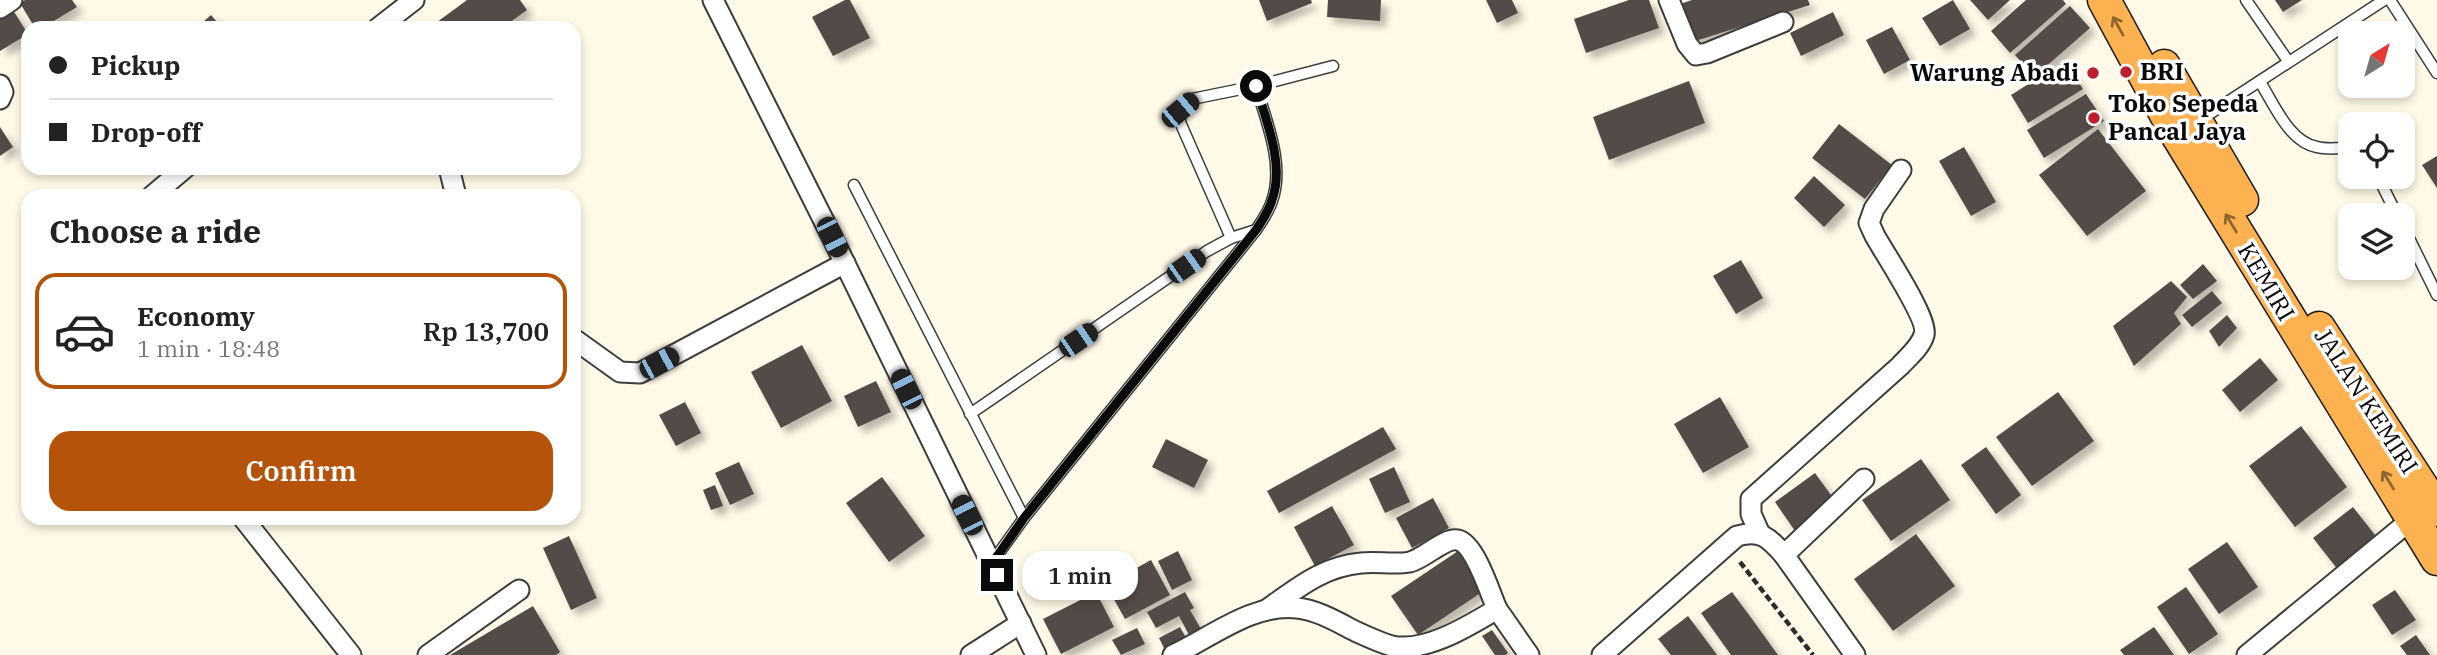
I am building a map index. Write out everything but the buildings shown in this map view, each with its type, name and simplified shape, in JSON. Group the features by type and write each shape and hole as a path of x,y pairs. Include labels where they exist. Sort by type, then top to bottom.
{"highway":[{"path":"2104,0 2186,127"},
{"name":"JALAN KEMIRI","path":"2128,0 2186,127 2311,316 2424,514"},
{"path":"2424,514 2437,559"}],"street":[{"path":"0,8 12,0"},
{"path":"386,21 414,0"},
{"path":"713,0 1036,655"},
{"path":"1669,0 1686,44 1696,55 1783,22"},
{"path":"0,85 3,92 0,99"},
{"path":"1760,534 1751,514 1751,499 1899,366 1919,345 1925,332 1922,317 1870,223 1874,209 1900,170"},
{"path":"160,189 178,175"},
{"path":"581,345 620,372 640,373 845,263"},
{"path":"1784,555 1864,479"},
{"path":"2247,655 2424,514"},
{"path":"249,525 351,655"},
{"path":"1602,655 1737,536 1750,532 1772,541 1784,555 1855,655"},
{"path":"1173,655 1228,625 1266,610 1313,576 1330,569 1365,562 1394,564 1410,561 1425,556 1448,540 1460,540 1471,549 1497,609 1529,655"},
{"path":"428,655 519,590"},
{"path":"1266,610 1298,608 1333,619 1366,636 1394,646 1424,644 1458,632 1497,609"},
{"path":"971,655 1021,623"}],"lane":[{"path":"2246,0 2288,61"},
{"path":"2186,127 2384,0"},
{"path":"2390,0 2437,73"},
{"path":"1231,239 1180,122 1180,110 1192,99 1333,66"},
{"path":"2260,82 2292,134 2305,144 2318,148 2338,149"},
{"path":"994,570 1024,518 1256,230 1272,202 1278,177 1272,139 1256,86"},
{"path":"854,186 1024,518"},
{"path":"970,414 1207,251 1256,230"},
{"path":"2415,250 2437,295"}],"path":[{"path":"1727,545 1813,655"}],"place":[{"name":"BRI","path":"2126,72"},
{"name":"Warung Abadi","path":"2093,73"},
{"name":"Toko Sepeda Pancal Jaya","path":"2094,118"}],"route":[{"path":"997,575 991,565 1024,518 1256,230 1272,202 1278,177 1272,139 1256,86"}]}
